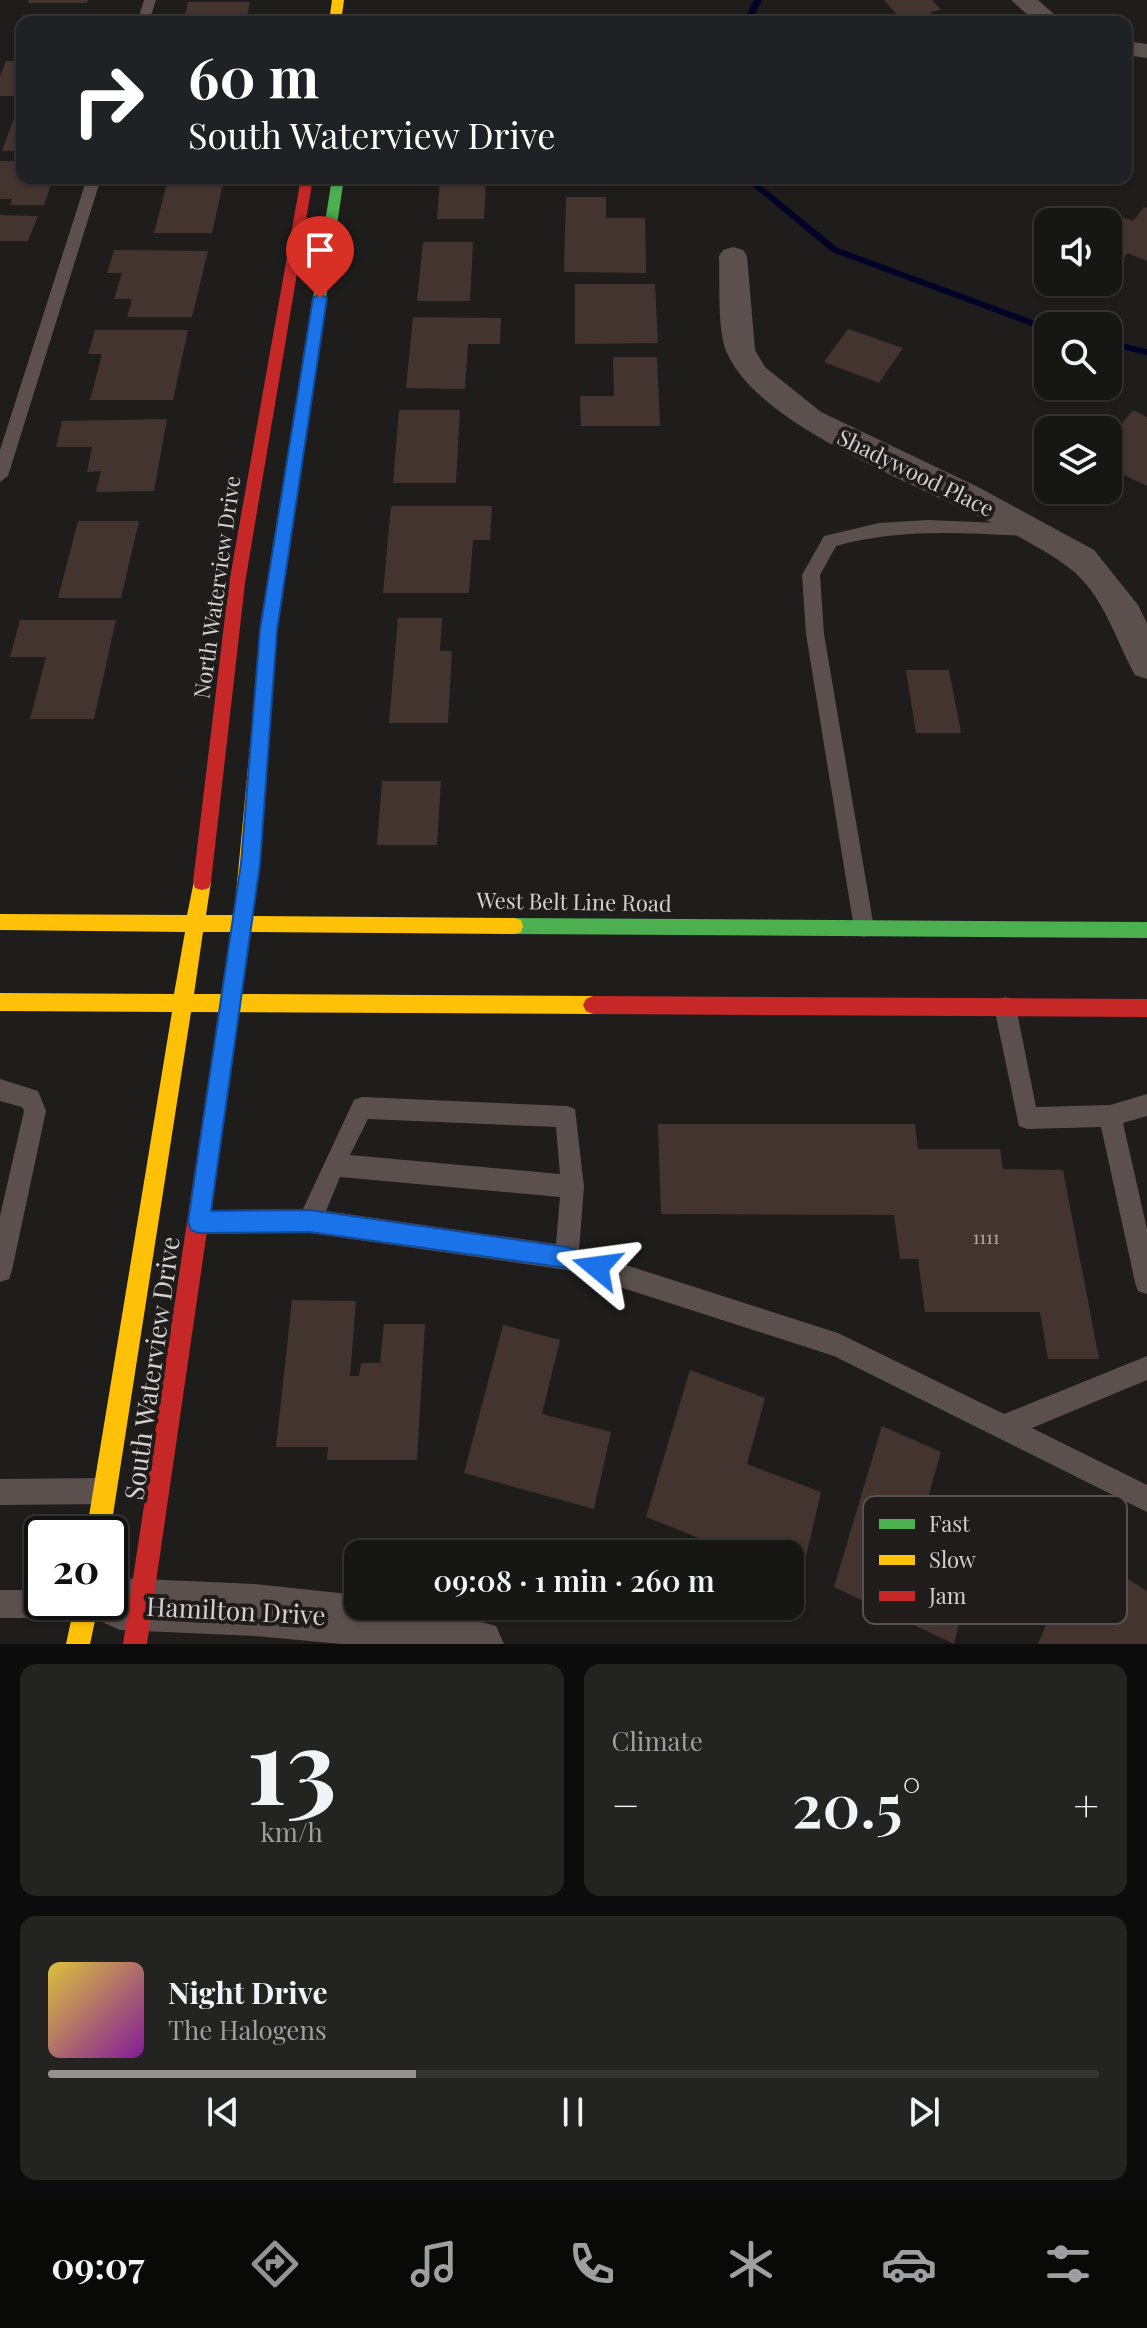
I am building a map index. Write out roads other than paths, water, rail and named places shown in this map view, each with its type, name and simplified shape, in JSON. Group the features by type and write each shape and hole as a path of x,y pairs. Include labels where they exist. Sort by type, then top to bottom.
{"street":[{"path":"1023,0 1043,16"},
{"name":"North Waterview Drive","path":"183,1004 196,923 235,596 306,184"},
{"path":"230,1004 255,820 269,630 337,184"},
{"name":"Shadywood Place","path":"733,256 740,350 754,374 810,420 969,496 1082,559 1126,614 1147,665"},
{"name":"West Belt Line Road","path":"0,922 1147,930"},
{"path":"0,1002 1147,1008"},
{"name":"South Waterview Drive","path":"101,1516 183,1004"},
{"name":"South Waterview Drive","path":"139,1624 230,1004"},
{"name":"Hamilton Drive","path":"108,1620 139,1624 218,1606 342,1616 478,1644"}],"lane":[{"path":"0,476 92,184"},
{"path":"864,928 815,634 811,575 830,541 865,529 906,524 1031,530"},
{"path":"1005,1007 1027,1118 1110,1116 1147,1105"},
{"path":"0,1090 30,1099 35,1111 0,1270"},
{"path":"310,1221 333,1165 362,1108 567,1117 572,1187 567,1258"},
{"path":"1110,1116 1147,1282"},
{"path":"333,1165 572,1187"},
{"path":"198,1222 310,1221 567,1258 838,1345 1147,1499"},
{"path":"1003,1427 1147,1368"},
{"path":"0,1492 160,1491"},
{"path":"0,1604 24,1608"}],"waterway":[{"path":"750,16 758,0"},
{"path":"754,184 835,250 1034,324"},
{"path":"1122,346 1147,352"}]}
